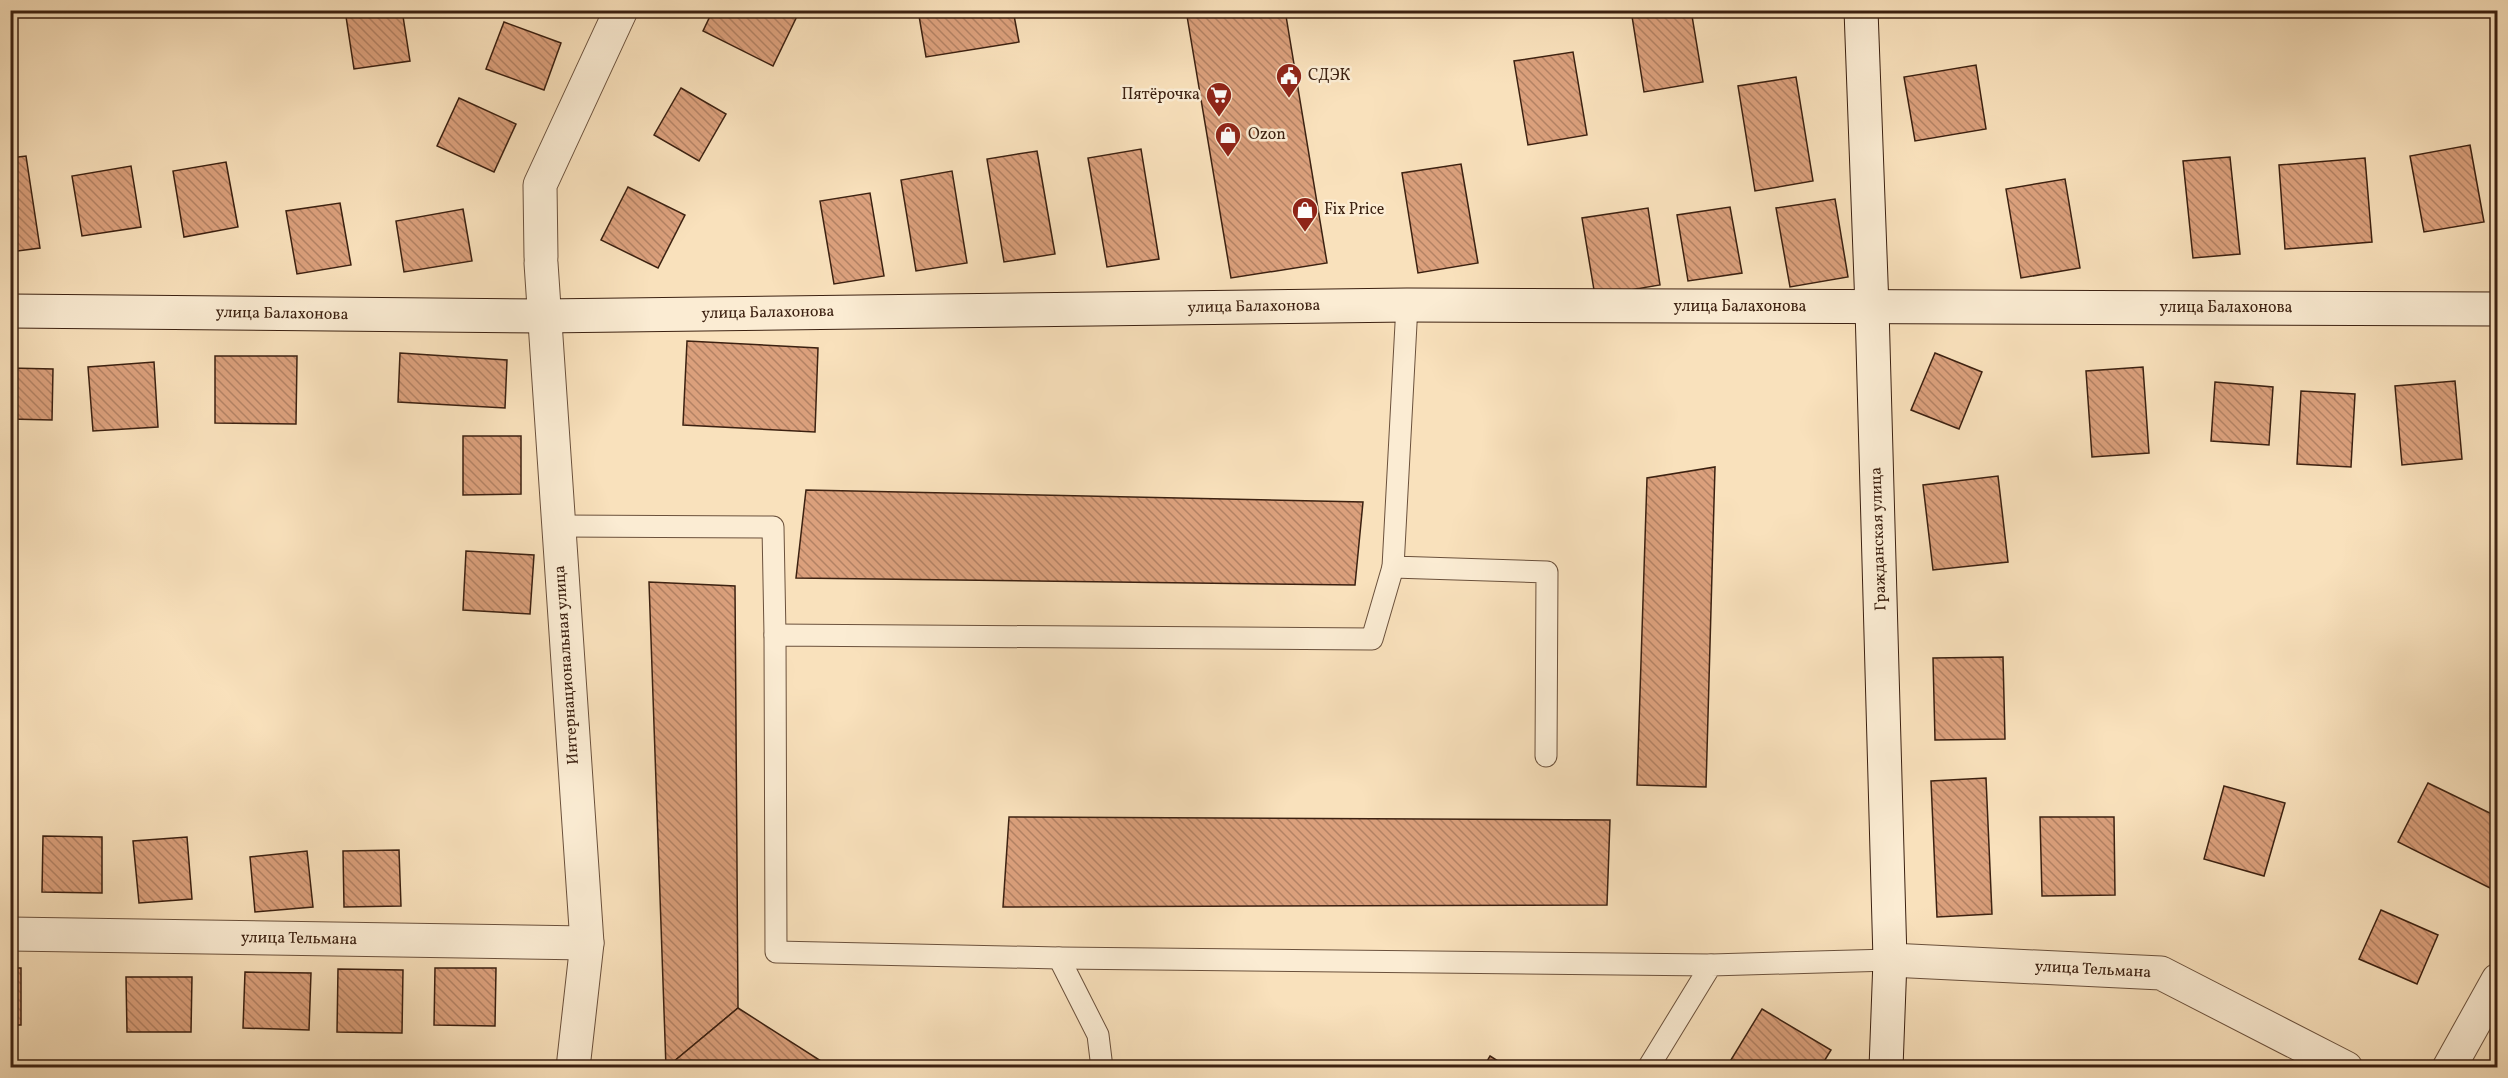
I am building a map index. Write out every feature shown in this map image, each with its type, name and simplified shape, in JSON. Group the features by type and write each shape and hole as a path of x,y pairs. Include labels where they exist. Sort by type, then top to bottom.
{"street":[{"name":"Интернациональная улица","path":"573,1068 587,943 543,316 540,185 621,10"},
{"name":"Гражданская улица","path":"1861,10 1872,308 1890,960 1886,1068"},
{"name":"улица Балахонова","path":"10,311 543,316 1407,305 2498,309"},
{"name":"улица Тельмана","path":"10,934 587,943"},
{"name":"улица Тельмана","path":"1890,960 2161,973 2346,1068"},
{"path":"2449,1068 2498,980"}],"lane":[{"path":"775,635 1372,639 1393,567 1407,305"},
{"path":"558,526 773,527 776,952 1059,958 1711,965 1890,960"},
{"path":"1393,567 1547,572 1546,756"},
{"path":"1059,958 1098,1035 1102,1068"},
{"path":"1648,1068 1711,965"}],"building":[{"path":"345,10 402,10 410,61 354,69"},
{"path":"713,10 800,10 773,66 703,31"},
{"path":"918,10 1013,10 1019,42 926,57"},
{"path":"1186,10 1285,10 1327,263 1231,278"},
{"path":"1631,10 1691,10 1703,82 1644,92"},
{"path":"504,22 561,43 544,90 486,69"},
{"path":"1573,52 1587,135 1528,145 1514,61"},
{"path":"1976,65 1986,129 1915,141 1904,77"},
{"path":"1796,77 1813,181 1755,191 1738,86"},
{"path":"681,88 726,114 699,161 654,135"},
{"path":"459,98 516,124 494,172 437,146"},
{"path":"2470,145 2484,222 2424,232 2410,156"},
{"path":"1141,149 1159,259 1107,267 1088,158"},
{"path":"1037,151 1055,254 1004,262 987,159"},
{"path":"26,156 40,248 10,252 10,158"},
{"path":"2230,157 2240,254 2193,258 2183,161"},
{"path":"2365,158 2372,242 2285,249 2279,165"},
{"path":"226,162 238,227 184,237 173,171"},
{"path":"1461,164 1478,263 1418,273 1402,173"},
{"path":"131,166 141,227 82,236 72,176"},
{"path":"952,171 967,263 916,271 901,180"},
{"path":"2065,179 2080,268 2021,278 2006,189"},
{"path":"628,187 685,215 658,268 601,240"},
{"path":"870,193 884,276 834,284 820,201"},
{"path":"1835,199 1848,277 1790,287 1776,208"},
{"path":"340,203 351,265 297,274 286,211"},
{"path":"1730,207 1742,273 1688,281 1677,215"},
{"path":"1648,208 1660,285 1595,296 1582,218"},
{"path":"463,209 472,261 404,272 396,221"},
{"path":"687,341 818,348 815,432 683,425"},
{"path":"400,353 507,360 505,408 398,402"},
{"path":"1935,353 1982,372 1959,429 1911,410"},
{"path":"215,356 297,356 296,424 215,423"},
{"path":"154,362 158,427 93,431 88,367"},
{"path":"2143,367 2149,453 2092,457 2086,371"},
{"path":"10,368 53,369 52,420 10,419"},
{"path":"2455,381 2462,459 2402,465 2395,386"},
{"path":"2215,382 2273,387 2269,445 2211,441"},
{"path":"2301,391 2355,394 2351,467 2297,464"},
{"path":"463,436 521,436 521,494 463,495"},
{"path":"1715,467 1706,787 1637,785 1647,478"},
{"path":"1998,476 2008,562 1933,570 1923,485"},
{"path":"806,490 1363,502 1355,585 796,578"},
{"path":"466,551 534,555 530,614 463,610"},
{"path":"649,582 735,586 738,1008 666,1068"},
{"path":"2003,657 2005,739 1935,740 1933,658"},
{"path":"1986,778 1992,914 1937,917 1931,781"},
{"path":"2428,783 2498,817 2498,892 2398,842"},
{"path":"2224,786 2285,803 2264,876 2204,859"},
{"path":"1009,817 1610,820 1607,905 1003,907"},
{"path":"2040,817 2114,817 2115,895 2042,896"},
{"path":"43,836 102,837 102,893 42,892"},
{"path":"187,837 192,899 139,903 133,841"},
{"path":"399,850 401,906 344,907 343,851"},
{"path":"307,851 313,907 255,912 250,857"},
{"path":"2381,910 2438,935 2417,984 2359,959"},
{"path":"10,968 21,968 21,1025 10,1025"},
{"path":"435,968 496,968 495,1026 434,1025"},
{"path":"338,969 403,970 402,1033 337,1032"},
{"path":"245,972 311,973 309,1030 243,1028"},
{"path":"126,977 192,977 191,1032 127,1032"},
{"path":"738,1008 832,1068 666,1068"},
{"path":"1762,1009 1831,1050 1820,1068 1726,1068"},
{"path":"1490,1056 1509,1068 1483,1068"}],"place":[{"name":"СДЭК","path":"1289,99"},
{"name":"Пятёрочка","path":"1219,118"},
{"name":"Ozon","path":"1228,158"},
{"name":"Fix Price","path":"1305,233"}]}
